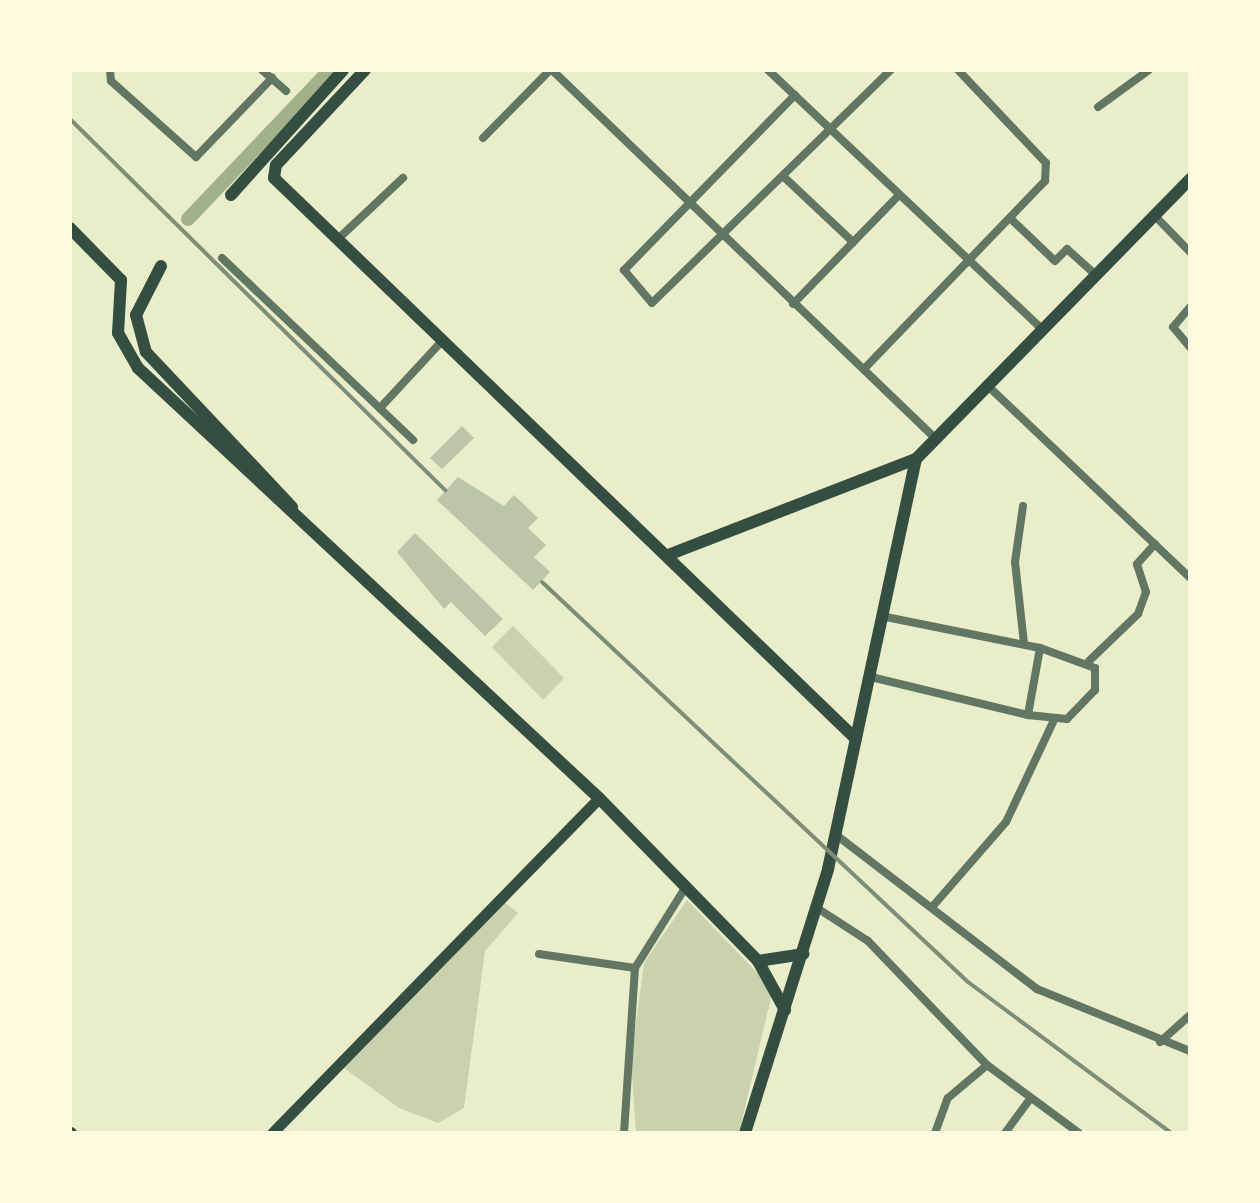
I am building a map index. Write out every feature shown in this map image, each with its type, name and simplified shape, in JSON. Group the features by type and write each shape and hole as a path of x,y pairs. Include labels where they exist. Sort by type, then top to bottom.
{"main road":[{"path":"231,195 343,70"},
{"path":"366,70 273,171 856,739"},
{"path":"668,555 916,459 1190,178"},
{"path":"70,228 123,285 118,333 127,354 599,798 758,961 785,1010"},
{"path":"161,266 136,315 146,352 293,510"},
{"path":"746,1133 804,953 836,834 886,616 916,459"},
{"path":"883,471 904,482 910,500"},
{"path":"272,1133 599,798"},
{"path":"758,961 804,953"}],"street":[{"path":"110,70 111,81 196,158 272,78"},
{"path":"262,70 286,90"},
{"path":"483,138 551,70 688,206 938,440"},
{"path":"768,70 1043,330"},
{"path":"795,95 624,270 652,303 724,240 891,70"},
{"path":"864,369 1045,181 1046,163 958,70"},
{"path":"1098,107 1149,70"},
{"path":"784,177 853,242"},
{"path":"339,238 403,178"},
{"path":"793,304 898,196"},
{"path":"1154,215 1190,252"},
{"path":"1010,218 1055,261 1067,249 1096,275"},
{"path":"222,258 413,440"},
{"path":"1190,307 1172,327 1190,347"},
{"path":"380,408 446,336"},
{"path":"988,386 1190,578"},
{"path":"1023,506 1016,562 1024,644"},
{"path":"1089,661 1138,614 1146,592 1137,564 1154,544"},
{"path":"886,616 1089,661"},
{"path":"1028,715 1040,648"},
{"path":"870,677 1053,722 1076,714 1094,690 1089,661"},
{"path":"933,906 1006,822 1053,722"},
{"path":"836,834 1037,990 1190,1052"},
{"path":"624,1133 635,968 686,888"},
{"path":"816,908 868,941 986,1065 1079,1133"},
{"path":"539,954 635,968"},
{"path":"1160,1042 1190,1015"},
{"path":"935,1133 948,1098 986,1065"},
{"path":"1005,1133 1030,1099"}],"green space":[{"path":"513,626 564,678 543,700 492,647"},
{"path":"687,900 773,989 739,1133 636,1133 631,1060 644,963"},
{"path":"503,901 518,913 485,951 464,1108 438,1123 399,1108 344,1068"}],"building":[{"path":"462,426 474,438 442,469 430,458"},
{"path":"458,477 504,506 514,495 538,518 528,528 546,545 534,557 550,572 533,590 437,500"},
{"path":"415,533 503,619 485,636 451,602 444,609 397,552"}],"waterway":[{"path":"188,219 330,70"}],"railway":[{"path":"70,119 445,490"},
{"path":"542,582 968,982 1171,1133"}]}
